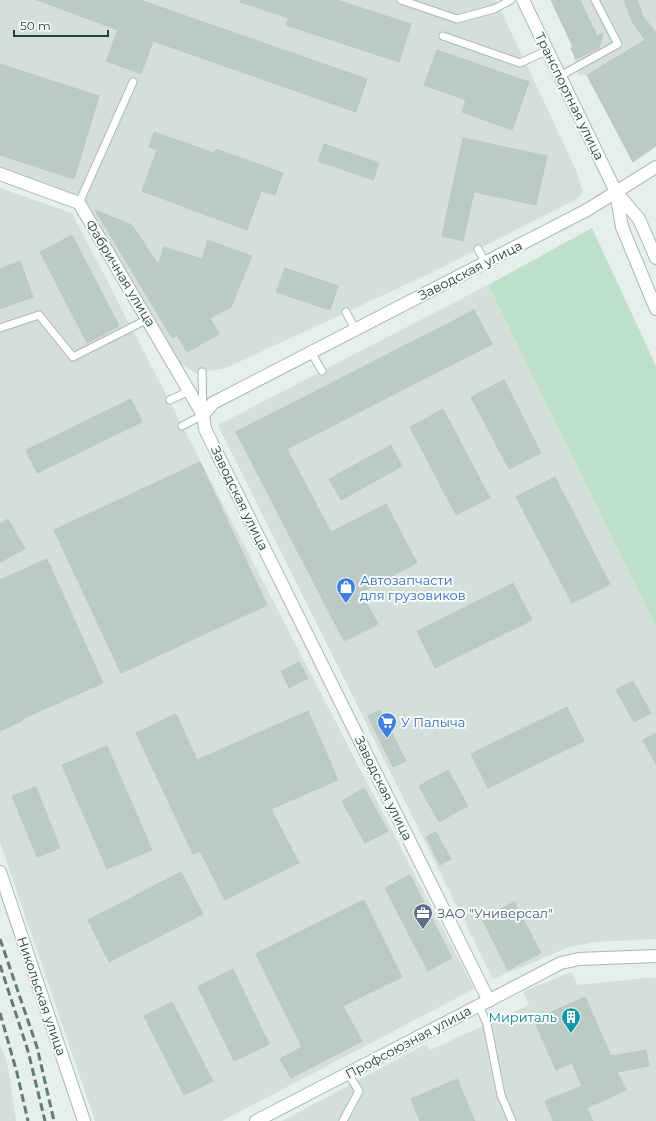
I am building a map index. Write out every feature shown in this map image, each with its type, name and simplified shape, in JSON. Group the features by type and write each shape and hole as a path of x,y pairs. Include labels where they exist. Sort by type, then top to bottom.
{"street":[{"name":"Транспортная улица","path":"524,0 616,192 638,219 656,258"},
{"name":"Заводская улица","path":"484,1003 205,428 204,415 213,403 587,210 656,167"},
{"path":"0,174 82,203"},
{"name":"Транспортная улица","path":"616,192 622,227 656,309"},
{"name":"Фабричная улица","path":"82,203 204,415"},
{"name":"Никольская улица","path":"0,872 84,1121"},
{"name":"Профсоюзная улица","path":"256,1121 562,963 579,959 656,956"}],"lane":[{"path":"401,0 457,19 494,9 511,0"},
{"path":"560,76 618,44 595,0"},
{"path":"443,36 520,63 548,50"},
{"path":"82,203 133,82"},
{"path":"478,249 485,262"},
{"path":"346,312 355,329"},
{"path":"0,328 39,315 73,357 148,319"},
{"path":"311,352 322,371"},
{"path":"182,426 204,415 202,372"},
{"path":"170,400 189,391"},
{"path":"484,1003 501,1095 512,1121"},
{"path":"343,1121 359,1092 348,1074"}],"shaded area":[{"path":"0,0 496,0 576,170 583,192 577,199 433,272 226,368 195,373 179,362 82,197 0,167"},
{"path":"554,0 656,0 656,146 633,162 595,87 587,75 579,75 572,50 577,48"},
{"path":"0,188 72,213 474,989 222,1121 95,1121 0,842"},
{"path":"488,285 656,627 656,939 596,942 569,947 493,979 218,425"},
{"path":"571,972 578,985 656,977 656,1121 282,1121 426,1044 430,1050 529,1005 523,992"},
{"path":"0,1046 7,1061 16,1121 0,1121"}],"green space":[{"path":"592,228 656,366 656,627 488,285"}],"building":[{"path":"37,0 140,0 367,79 356,112 153,41 141,74 106,61 118,30"},
{"path":"240,0 337,0 411,24 399,62 286,25 289,18 240,2"},
{"path":"551,0 580,0 597,36 603,33 599,48 576,59 571,48 573,47"},
{"path":"624,0 637,0 643,16 656,33 656,146 633,162 587,75 645,40 632,21"},
{"path":"437,50 529,82 512,130 462,112 466,100 424,85"},
{"path":"0,64 99,96 74,179 0,155"},
{"path":"154,132 214,153 216,149 283,173 275,195 261,191 247,230 142,191 157,150 149,147"},
{"path":"463,138 547,156 536,205 474,192 463,241 442,236"},
{"path":"324,144 379,163 373,180 318,161"},
{"path":"95,210 132,225 158,264 164,247 202,259 208,240 252,256 231,307 210,318 219,334 187,352 177,335 172,338"},
{"path":"72,235 119,326 87,343 40,252"},
{"path":"20,261 33,297 0,309 0,269"},
{"path":"285,268 338,286 330,310 276,292"},
{"path":"474,310 492,344 287,449 331,532 386,504 417,563 361,592 378,624 344,641 236,432"},
{"path":"504,380 541,453 509,469 471,397"},
{"path":"131,399 142,422 37,473 26,450"},
{"path":"443,409 490,498 456,515 410,427"},
{"path":"391,445 402,466 341,500 329,479"},
{"path":"200,462 267,605 121,673 54,530"},
{"path":"555,477 610,584 572,603 516,497"},
{"path":"8,519 25,549 0,562 0,524"},
{"path":"47,559 103,683 22,719 22,721 0,731 0,580"},
{"path":"513,583 532,620 435,668 417,631"},
{"path":"299,662 308,678 289,688 281,671"},
{"path":"633,681 651,713 634,722 616,690"},
{"path":"567,707 584,741 488,788 471,754"},
{"path":"380,710 406,761 393,767 368,716"},
{"path":"308,711 338,780 271,809 299,863 225,900 200,851 193,854 136,733 176,714 197,760"},
{"path":"656,733 656,764 643,740"},
{"path":"107,746 152,850 107,869 62,765"},
{"path":"448,770 468,806 439,822 419,786"},
{"path":"36,787 60,848 37,857 12,796"},
{"path":"364,788 388,831 365,843 342,801"},
{"path":"436,832 451,859 440,865 426,837"},
{"path":"181,872 203,914 109,962 88,920"},
{"path":"410,875 452,958 428,971 385,888"},
{"path":"364,900 402,977 343,1006 362,1041 291,1078 280,1059 302,1047 256,954"},
{"path":"514,902 541,953 508,970 482,919"},
{"path":"233,969 269,1044 234,1061 198,987"},
{"path":"585,997 611,1056 646,1050 649,1066 617,1072 626,1090 587,1108 593,1121 553,1121 545,1101 582,1086 572,1063 556,1070 534,1020"},
{"path":"172,1002 213,1081 184,1095 144,1016"},
{"path":"457,1079 475,1121 420,1121 411,1099"}],"railway":[{"path":"0,939 37,1047 54,1121"},
{"path":"0,965 28,1051 45,1121"},
{"path":"0,1013 17,1073 28,1121"}],"place":[{"name":"Автозапчасти для грузовиков","path":"346,604"},
{"name":"У Палыча","path":"387,739"},
{"name":"ЗАО \"Универсал\"","path":"423,930"},
{"name":"Мириталь","path":"571,1034"}]}
